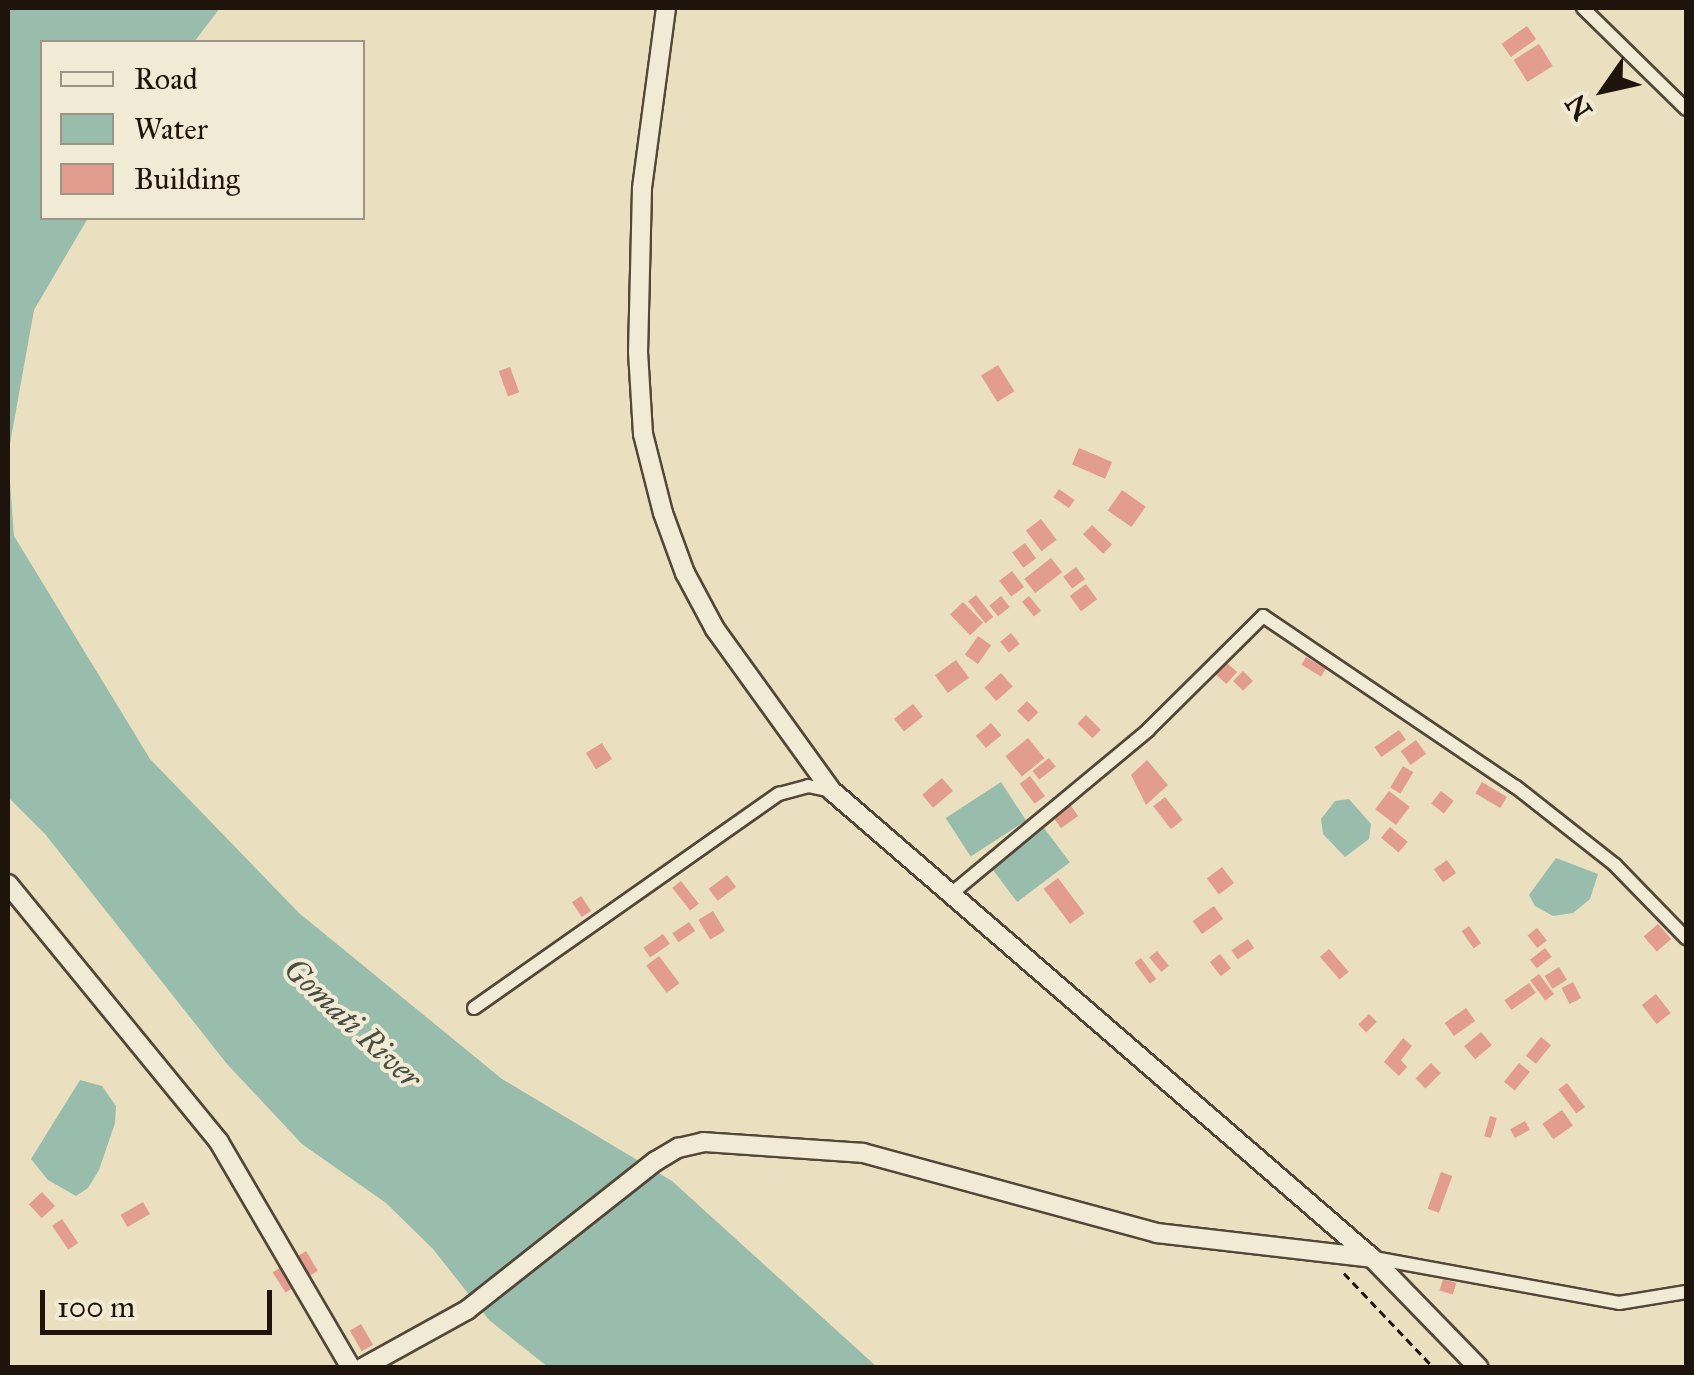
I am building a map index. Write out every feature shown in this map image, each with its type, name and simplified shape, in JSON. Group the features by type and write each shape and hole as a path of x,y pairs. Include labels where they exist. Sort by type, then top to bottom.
{"street":[{"path":"666,8 642,189 638,352 643,434 663,513 685,573 714,630 832,791 1372,1258 1479,1368"},
{"path":"1583,8 1681,94 1686,109"},
{"path":"952,893 1148,730 1263,616 1516,788 1614,864 1686,938"},
{"path":"474,1008 779,794 808,786 832,791"},
{"path":"8,884 219,1142 350,1368"},
{"path":"362,1368 467,1310 656,1160 678,1148 702,1142 863,1153 1157,1234 1372,1258 1620,1303 1686,1292"}],"path":[{"path":"1321,1251 1434,1368"}],"water":[{"path":"8,8 220,8 196,40 40,40 40,220 87,220 34,310 8,455"},
{"name":"Gomati River","path":"8,455 14,536 150,759 299,913 502,1079 672,1181 877,1367 548,1367 489,1320 433,1249 386,1203 302,1144 227,1064 45,834 8,797"},
{"path":"1001,782 1026,821 971,857 946,818"},
{"path":"1349,799 1371,824 1369,839 1345,857 1323,834 1321,819 1335,801"},
{"path":"1044,828 1070,862 1017,902 991,868"},
{"path":"1556,858 1598,874 1590,899 1573,913 1553,916 1535,906 1529,895"},
{"path":"80,1080 102,1086 116,1106 115,1123 99,1170 88,1188 76,1196 48,1180 31,1159"}],"building":[{"path":"1527,26 1536,39 1511,57 1502,44"},
{"path":"1539,44 1553,66 1527,82 1514,60"},
{"path":"998,365 1014,391 997,402 981,376"},
{"path":"510,367 519,392 508,396 499,371"},
{"path":"1079,448 1112,462 1105,479 1072,465"},
{"path":"1059,489 1075,500 1069,508 1053,497"},
{"path":"1122,490 1146,507 1131,527 1108,510"},
{"path":"1041,519 1057,540 1041,551 1026,530"},
{"path":"1092,525 1112,544 1103,554 1083,534"},
{"path":"1025,543 1036,558 1023,568 1012,552"},
{"path":"1051,558 1062,572 1035,593 1024,579"},
{"path":"1076,567 1085,579 1072,589 1063,577"},
{"path":"1012,571 1024,587 1011,597 999,581"},
{"path":"1086,584 1097,599 1081,611 1070,596"},
{"path":"976,595 993,617 985,623 968,601"},
{"path":"1001,596 1010,607 998,616 989,605"},
{"path":"1029,596 1041,611 1034,616 1022,602"},
{"path":"963,602 983,623 970,635 950,615"},
{"path":"1011,633 1020,644 1009,653 1000,642"},
{"path":"978,636 991,645 978,664 965,655"},
{"path":"1306,657 1326,669 1321,677 1301,665"},
{"path":"956,660 969,678 948,693 935,675"},
{"path":"1226,662 1237,672 1226,684 1215,674"},
{"path":"1243,671 1253,681 1243,691 1233,681"},
{"path":"1001,673 1013,687 996,701 984,687"},
{"path":"1027,701 1038,712 1028,722 1017,711"},
{"path":"913,704 923,717 904,731 894,719"},
{"path":"1086,715 1101,730 1092,738 1078,723"},
{"path":"991,723 1001,735 986,748 976,736"},
{"path":"1399,730 1406,740 1381,757 1374,747"},
{"path":"1028,738 1044,758 1022,776 1005,756"},
{"path":"1416,740 1426,754 1411,765 1401,751"},
{"path":"602,743 612,759 596,769 586,753"},
{"path":"1049,758 1056,767 1039,780 1032,771"},
{"path":"1147,760 1168,785 1146,805 1131,775"},
{"path":"1403,766 1413,772 1400,794 1390,787"},
{"path":"1030,776 1045,796 1035,804 1020,784"},
{"path":"942,778 953,791 933,808 922,795"},
{"path":"1482,782 1507,797 1500,808 1475,793"},
{"path":"1389,791 1410,807 1396,825 1375,809"},
{"path":"1441,791 1454,801 1444,813 1431,804"},
{"path":"1165,797 1183,820 1171,829 1153,806"},
{"path":"1069,803 1078,816 1061,828 1052,815"},
{"path":"1390,827 1408,842 1399,853 1381,838"},
{"path":"1447,860 1456,873 1443,882 1434,869"},
{"path":"1222,867 1234,883 1219,894 1207,878"},
{"path":"727,875 736,887 718,901 709,889"},
{"path":"1058,878 1084,913 1070,924 1044,889"},
{"path":"681,881 699,904 690,911 672,888"},
{"path":"581,896 591,911 582,917 572,902"},
{"path":"1214,906 1223,919 1202,934 1193,921"},
{"path":"713,911 725,931 710,939 698,920"},
{"path":"689,922 695,931 679,942 672,933"},
{"path":"1658,924 1671,939 1657,952 1644,936"},
{"path":"1469,926 1481,943 1474,948 1462,931"},
{"path":"1537,928 1547,941 1537,948 1528,935"},
{"path":"663,934 670,944 650,958 643,948"},
{"path":"1248,939 1254,948 1238,959 1231,950"},
{"path":"1545,948 1552,957 1537,968 1530,960"},
{"path":"1329,949 1349,972 1340,980 1320,957"},
{"path":"1157,951 1169,966 1161,972 1149,957"},
{"path":"1220,954 1231,968 1221,976 1210,962"},
{"path":"659,956 679,983 667,993 646,966"},
{"path":"1141,958 1156,979 1150,984 1135,963"},
{"path":"1559,967 1567,980 1553,989 1545,976"},
{"path":"1539,974 1554,994 1545,1001 1530,981"},
{"path":"1573,982 1581,998 1570,1004 1561,988"},
{"path":"1529,983 1536,993 1511,1010 1504,1000"},
{"path":"1656,994 1671,1013 1657,1024 1642,1005"},
{"path":"1466,1008 1475,1021 1454,1036 1445,1023"},
{"path":"1369,1014 1377,1022 1366,1032 1358,1025"},
{"path":"1481,1032 1492,1045 1475,1059 1464,1046"},
{"path":"1541,1037 1551,1045 1536,1064 1526,1056"},
{"path":"1403,1038 1412,1046 1401,1060 1407,1067 1399,1076 1384,1062"},
{"path":"1431,1063 1441,1073 1425,1088 1415,1079"},
{"path":"1519,1063 1530,1072 1515,1090 1504,1082"},
{"path":"1567,1083 1585,1107 1576,1114 1558,1090"},
{"path":"1562,1110 1573,1126 1553,1139 1542,1124"},
{"path":"1490,1116 1497,1118 1491,1138 1484,1136"},
{"path":"1525,1121 1530,1130 1515,1138 1510,1129"},
{"path":"1441,1172 1452,1176 1439,1213 1428,1209"},
{"path":"42,1192 55,1206 42,1218 29,1204"},
{"path":"143,1202 150,1214 127,1227 120,1215"},
{"path":"62,1219 78,1243 68,1250 52,1226"},
{"path":"306,1251 318,1271 308,1276 297,1257"},
{"path":"281,1267 294,1287 286,1293 273,1272"},
{"path":"1443,1279 1456,1283 1453,1295 1439,1290"},
{"path":"361,1324 373,1345 362,1351 350,1330"}]}
